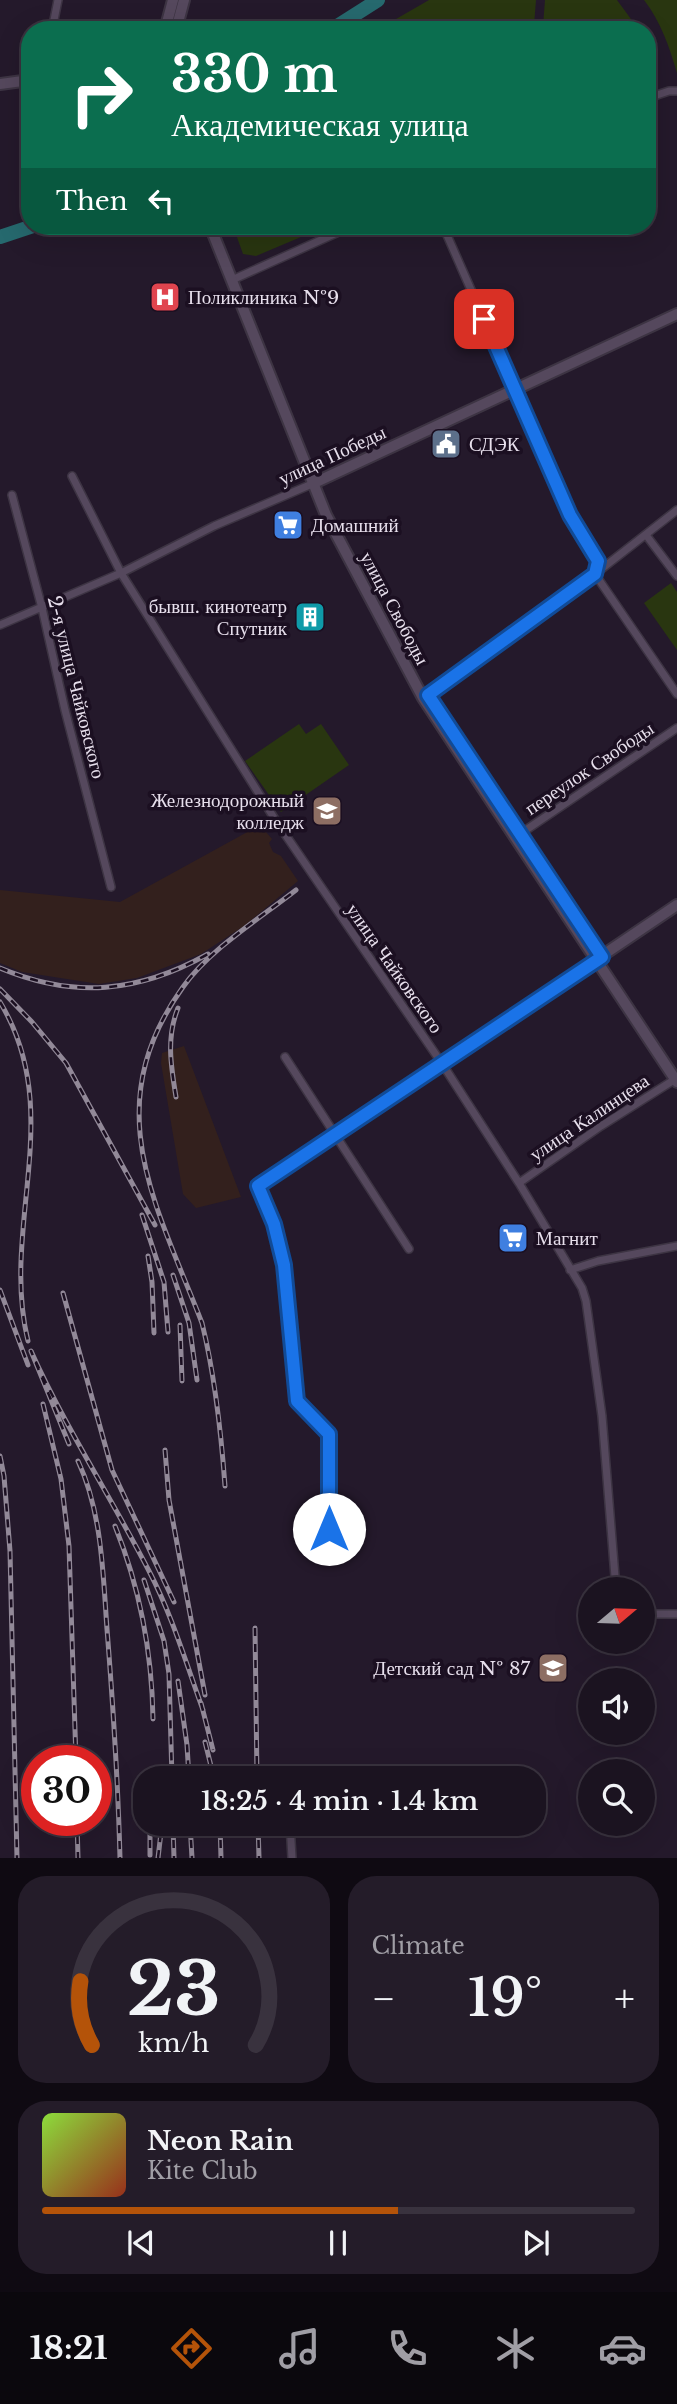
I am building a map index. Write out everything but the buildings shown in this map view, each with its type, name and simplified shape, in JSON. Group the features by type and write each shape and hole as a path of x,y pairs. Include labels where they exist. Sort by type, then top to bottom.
{"main road":[{"path":"167,21 173,0"},
{"path":"178,21 184,0"},
{"path":"0,84 21,81"},
{"path":"0,90 21,87"},
{"name":"улица Свободы","path":"214,235 235,279"},
{"name":"улица Свободы","path":"221,235 235,279 326,515 426,696 677,1078"},
{"name":"улица Победы","path":"315,483 677,314"},
{"name":"улица Свободы","path":"426,696 520,834 599,959"},
{"path":"258,1186 443,1065 512,1015 677,905"}],"street":[{"path":"53,21 58,0"},
{"path":"656,95 677,91"},
{"path":"235,279 332,235"},
{"path":"447,235 570,515 598,561 595,574 677,694"},
{"name":"улица Чайковского","path":"72,476 121,573 276,821 443,1065 582,1288 602,1416 614,1577"},
{"name":"улица Победы","path":"0,625 121,573 214,526 315,483"},
{"name":"2-я улица Чайковского","path":"12,495 111,887"},
{"path":"426,696 595,574 677,510"},
{"path":"646,535 677,576"},
{"name":"переулок Свободы","path":"520,834 677,728"},
{"path":"285,1057 409,1249"},
{"name":"улица Калинцева","path":"519,1183 677,1078"},
{"path":"258,1186 274,1224 284,1265 297,1401 329,1434 330,1553"},
{"path":"570,1270 598,1261 677,1245"},
{"path":"655,1614 677,1614"},
{"path":"291,1836 292,1858"}],"shaded area":[{"path":"260,825 272,839 269,843 273,852 281,856 298,881 244,926 201,954 137,978 99,984 22,972 0,963 0,890 120,902"},
{"path":"184,1046 241,1197 196,1208 183,1194 161,1063 162,1053"}],"green space":[{"path":"429,0 536,0 534,21 393,21"},
{"path":"545,0 617,0 632,21 543,21"},
{"path":"644,0 677,0 677,73 664,35"},
{"path":"236,235 306,235 256,256 243,254"},
{"path":"671,583 677,592 677,650 644,603"},
{"path":"299,724 306,734 321,724 349,765 281,812 245,761"}],"waterway":[{"path":"345,21 378,0"},
{"path":"0,237 21,230"}],"railway":[{"path":"225,1486 217,1404 202,1323 153,1196 143,1155 139,1115 143,1073 157,1031 194,973 221,947 296,890"},
{"path":"0,968 54,984 106,987 156,977 208,954"},
{"path":"0,989 66,1063 155,1225"},
{"path":"0,1002 19,1044 29,1086 31,1128 21,1255 22,1298 28,1341"},
{"path":"176,1097 171,1041 178,1008"},
{"path":"142,1215 164,1282 168,1332"},
{"path":"148,1256 154,1333"},
{"path":"173,1275 189,1323 197,1380"},
{"path":"0,1290 28,1365"},
{"path":"63,1293 112,1470 174,1602"},
{"path":"180,1325 182,1381"},
{"path":"69,1444 31,1351 58,1407 157,1588 203,1710"},
{"path":"43,1404 61,1479 69,1546 76,1745"},
{"path":"165,1450 169,1500 205,1695"},
{"path":"0,1456 10,1551 17,1858"},
{"path":"78,1461 97,1522 102,1565 120,1858"},
{"path":"115,1526 124,1549 143,1621 153,1719"},
{"path":"144,1580 164,1641 169,1674 172,1766"},
{"path":"255,1628 257,1766"},
{"path":"178,1681 188,1766"},
{"path":"201,1703 213,1750"},
{"path":"205,1742 211,1766"},
{"path":"77,1836 78,1858"},
{"path":"150,1836 150,1855"},
{"path":"158,1858 161,1836"},
{"path":"173,1836 174,1858"},
{"path":"191,1836 192,1858"},
{"path":"220,1836 221,1858"},
{"path":"258,1836 259,1858"}],"place":[{"name":"Поликлиника №9","path":"165,297"},
{"name":"СДЭК","path":"446,444"},
{"name":"Домашний","path":"288,525"},
{"name":"бывш. кинотеатр Спутник","path":"310,617"},
{"name":"Железнодорожный колледж","path":"327,811"},
{"name":"Магнит","path":"513,1238"},
{"name":"Детский сад № 87","path":"553,1668"}],"route":[{"path":"329,1529 329,1434 297,1401 284,1265 274,1224 258,1186 602,957 428,695 595,574 598,561 570,515 484,319"}]}
